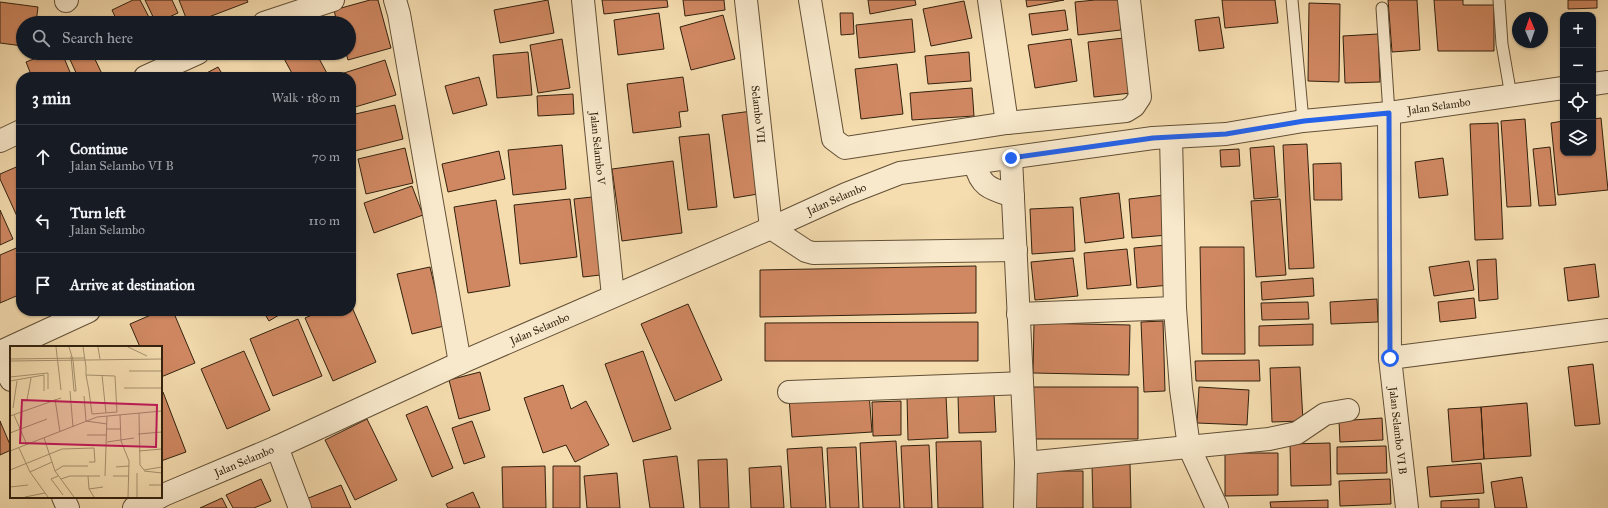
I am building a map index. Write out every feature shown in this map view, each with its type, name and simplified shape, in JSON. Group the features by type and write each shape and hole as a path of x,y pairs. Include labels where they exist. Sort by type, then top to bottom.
{"street":[{"path":"285,16 333,0"},
{"path":"395,0 399,14 460,363"},
{"name":"Jalan Selambo V","path":"583,0 613,296"},
{"name":"Selambo VII","path":"746,0 771,228"},
{"path":"810,0 832,139 845,148 1007,123 1126,112 1134,106 1140,97 1129,0"},
{"path":"989,0 1007,123"},
{"path":"156,72 183,60"},
{"path":"1596,84 1608,82"},
{"name":"Jalan Selambo","path":"162,496 613,296 846,194 900,173 1171,137 1226,134 1304,121 1389,113 1560,88"},
{"name":"Jalan Selambo VI B","path":"1389,113 1390,358 1407,508"},
{"path":"0,140 16,133"},
{"path":"1171,137 1175,308 1181,389 1189,447 1217,508"},
{"path":"1011,158 1026,463 1025,508"},
{"path":"975,163 978,176 991,189 1013,196"},
{"path":"771,228 806,251 813,253 1016,250"},
{"path":"1018,314 1175,308"},
{"path":"13,346 78,316"},
{"path":"1390,358 1608,330"},
{"path":"0,352 10,347"},
{"path":"0,356 10,378"},
{"path":"789,392 1022,383"},
{"path":"1026,463 1269,439 1297,433 1324,414 1348,410"},
{"path":"277,446 300,508"},
{"path":"63,498 68,508"},
{"name":"Jalan Selambo","path":"134,508 158,498"}],"lane":[{"path":"1292,0 1304,121"},
{"path":"1499,0 1502,44 1511,96"},
{"path":"1382,8 1389,113"}],"building":[{"path":"133,0 140,0 148,16 115,16 112,10"},
{"path":"145,0 172,0 178,13 171,16 153,16"},
{"path":"179,0 247,0 248,2 211,16 185,16"},
{"path":"370,0 378,0 391,48 356,58 356,16 335,16 334,10"},
{"path":"548,0 554,33 500,43 494,10"},
{"path":"602,0 667,0 668,7 604,14"},
{"path":"683,0 724,0 725,10 685,16"},
{"path":"868,0 915,0 916,5 870,14"},
{"path":"1026,0 1064,0 1027,7"},
{"path":"1118,0 1121,30 1078,35 1075,2"},
{"path":"1222,0 1275,0 1278,23 1225,28"},
{"path":"1388,0 1417,0 1420,50 1392,52"},
{"path":"1434,0 1463,0 1463,5 1494,5 1494,51 1438,51"},
{"path":"1568,0 1597,0 1597,8 1568,9"},
{"path":"964,1 972,38 931,46 923,9"},
{"path":"0,2 38,7 37,16 16,16 16,45 0,43"},
{"path":"1309,3 1340,4 1339,82 1308,81"},
{"path":"1065,10 1068,30 1032,35 1029,14"},
{"path":"659,13 664,49 618,55 614,20"},
{"path":"840,13 853,13 854,34 841,35"},
{"path":"723,15 735,59 691,70 680,27"},
{"path":"1219,17 1224,48 1199,51 1195,20"},
{"path":"912,19 915,52 859,58 856,25"},
{"path":"1378,34 1380,82 1345,83 1343,36"},
{"path":"1124,38 1131,93 1094,97 1088,42"},
{"path":"562,39 570,88 538,93 530,45"},
{"path":"1071,39 1077,81 1035,88 1028,45"},
{"path":"528,52 532,95 497,98 493,55"},
{"path":"969,52 971,81 928,84 925,56"},
{"path":"31,60 65,60 70,72 30,72 26,62"},
{"path":"70,60 95,60 101,72 76,72"},
{"path":"285,60 320,60 326,72 291,72"},
{"path":"385,60 396,95 356,107 356,72 347,72"},
{"path":"897,64 903,114 861,119 855,69"},
{"path":"218,67 221,72 208,72"},
{"path":"479,77 487,105 453,114 445,86"},
{"path":"683,77 688,111 679,112 681,127 633,133 627,84"},
{"path":"972,88 974,116 912,120 910,93"},
{"path":"573,94 574,114 538,116 537,96"},
{"path":"395,105 403,139 356,151 356,114"},
{"path":"752,111 764,193 734,198 722,115"},
{"path":"1601,118 1608,190 1558,195 1551,123 1560,122 1560,156 1596,156 1596,119"},
{"path":"1525,119 1531,206 1507,207 1501,121"},
{"path":"1498,123 1503,239 1475,240 1470,124"},
{"path":"709,134 717,207 688,210 679,137"},
{"path":"1307,144 1314,268 1289,269 1283,145"},
{"path":"562,145 566,189 513,195 508,150"},
{"path":"1274,146 1278,197 1254,199 1250,148"},
{"path":"1550,147 1556,205 1539,206 1533,149"},
{"path":"405,148 413,183 366,194 358,159"},
{"path":"1239,149 1240,166 1221,167 1220,150"},
{"path":"499,151 505,179 448,192 442,164"},
{"path":"1443,158 1448,195 1419,198 1415,162"},
{"path":"673,161 682,233 622,241 612,169"},
{"path":"1341,163 1342,200 1314,200 1313,164"},
{"path":"16,167 16,214 0,179 0,174"},
{"path":"412,186 423,215 374,233 364,203"},
{"path":"1119,193 1124,238 1085,243 1080,198"},
{"path":"1165,195 1168,235 1132,238 1129,199"},
{"path":"601,196 609,274 583,277 574,199"},
{"path":"570,199 577,257 520,264 514,205"},
{"path":"1280,199 1286,275 1256,277 1251,201"},
{"path":"496,200 510,286 468,293 454,207"},
{"path":"1073,207 1075,251 1032,254 1030,209"},
{"path":"0,210 13,239 0,245"},
{"path":"1166,245 1170,285 1137,288 1134,248"},
{"path":"1200,247 1244,247 1245,354 1202,354"},
{"path":"16,248 16,296 0,303 0,255"},
{"path":"1127,249 1131,285 1087,289 1084,253"},
{"path":"1073,258 1078,296 1035,300 1031,262"},
{"path":"1496,259 1498,299 1479,301 1477,260"},
{"path":"1469,261 1474,290 1434,296 1429,267"},
{"path":"1595,264 1599,297 1568,301 1564,268"},
{"path":"976,266 976,313 760,317 760,270"},
{"path":"430,267 444,326 412,334 397,274"},
{"path":"1313,278 1314,296 1262,300 1261,282"},
{"path":"1474,298 1476,318 1440,322 1438,302"},
{"path":"1377,299 1378,322 1331,324 1330,302"},
{"path":"1308,302 1309,319 1262,320 1261,303"},
{"path":"688,304 722,380 675,401 641,324"},
{"path":"148,316 175,316 195,363 162,377 162,346 140,346 130,324"},
{"path":"266,316 277,316 269,321"},
{"path":"310,316 356,316 376,362 333,381 305,318"},
{"path":"298,319 322,376 273,396 250,339"},
{"path":"1163,321 1165,391 1144,392 1141,322"},
{"path":"978,322 978,361 765,361 765,323"},
{"path":"1034,323 1130,325 1129,375 1033,373"},
{"path":"1313,324 1313,345 1259,346 1259,326"},
{"path":"244,351 270,410 227,429 201,369"},
{"path":"643,351 671,429 633,442 605,364"},
{"path":"1259,360 1260,381 1196,381 1195,361"},
{"path":"1593,364 1600,424 1575,426 1568,367"},
{"path":"1300,367 1303,421 1272,422 1270,368"},
{"path":"480,372 490,410 459,419 449,380"},
{"path":"563,385 571,409 586,401 609,445 575,462 566,445 543,453 524,398"},
{"path":"1028,387 1138,387 1138,439 1028,439"},
{"path":"1199,387 1249,390 1247,425 1197,423"},
{"path":"162,392 186,452 162,461"},
{"path":"869,393 872,432 792,437 789,398"},
{"path":"994,394 996,432 959,433 958,395"},
{"path":"946,396 948,438 908,440 907,397"},
{"path":"901,401 901,435 873,436 872,402"},
{"path":"1527,403 1531,456 1484,459 1481,407"},
{"path":"427,406 453,468 432,477 406,415"},
{"path":"1481,407 1484,459 1452,462 1448,409"},
{"path":"1382,418 1383,440 1340,442 1339,421"},
{"path":"367,419 397,480 355,500 325,440"},
{"path":"0,421 10,445 10,450 0,455"},
{"path":"472,421 485,457 464,464 452,428"},
{"path":"896,441 900,508 863,508 860,443"},
{"path":"981,441 983,508 938,508 936,442"},
{"path":"1330,443 1331,485 1291,486 1290,444"},
{"path":"929,445 932,508 904,508 901,446"},
{"path":"1386,446 1387,473 1337,474 1337,447"},
{"path":"822,447 826,508 791,508 787,449"},
{"path":"856,447 859,508 830,508 827,448"},
{"path":"1225,453 1278,453 1278,495 1225,496"},
{"path":"677,456 684,508 650,508 643,460"},
{"path":"727,459 729,508 700,508 698,460"},
{"path":"1481,463 1484,493 1430,497 1427,467"},
{"path":"1130,464 1131,508 1093,508 1092,465"},
{"path":"545,466 546,508 503,508 502,467"},
{"path":"553,466 580,466 580,508 553,508"},
{"path":"781,466 784,508 751,508 749,468"},
{"path":"1036,471 1083,471 1083,508 1036,508"},
{"path":"617,473 620,508 587,508 584,476"},
{"path":"1522,477 1527,508 1495,508 1491,482"},
{"path":"261,479 271,501 254,508 233,508 226,495"},
{"path":"1390,479 1391,504 1340,506 1339,481"},
{"path":"341,485 351,508 310,508 306,499"},
{"path":"473,492 480,508 448,508 446,504"},
{"path":"222,498 227,508 200,508"},
{"path":"1479,499 1479,508 1441,508 1441,501"},
{"path":"1328,500 1328,508 1271,508 1270,502"}],"route":[{"path":"1011,158 1153,138 1226,134 1304,121 1389,113 1390,358"}]}
